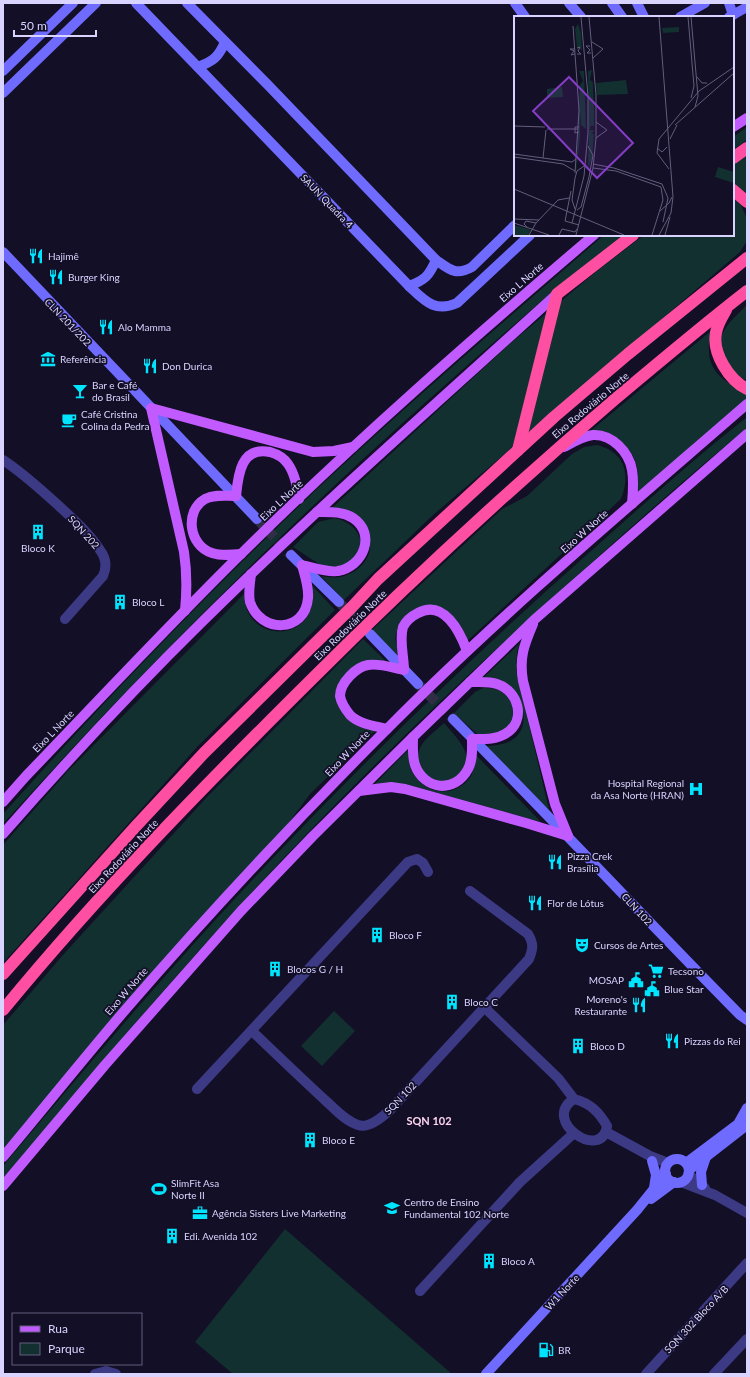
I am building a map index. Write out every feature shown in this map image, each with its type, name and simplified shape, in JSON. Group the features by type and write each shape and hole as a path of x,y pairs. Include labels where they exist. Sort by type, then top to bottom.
{"highway":[{"path":"734,157 747,148"},
{"path":"734,191 747,202"},
{"path":"518,450 557,294 632,236"},
{"name":"Eixo Rodoviário Norte","path":"3,974 204,753 342,618 378,579 518,450 628,354 747,258"},
{"name":"Eixo Rodoviário Norte","path":"3,1010 124,872 213,777 383,608 547,457 676,347 747,291"},
{"path":"729,304 718,325 716,346 723,364 733,379 747,389"}],"main road":[{"path":"734,126 747,118"},
{"name":"Eixo L Norte","path":"3,802 240,554 355,446 523,296 593,236"},
{"path":"3,834 55,775 194,630 251,574 557,294"},
{"name":"Eixo W Norte","path":"3,1157 126,1009 202,923 287,832 387,729 467,651 747,404"},
{"path":"185,611 187,579 184,552 151,408 313,452 334,451 355,446"},
{"path":"3,1186 105,1065 241,911 313,836 534,620 747,434"},
{"path":"547,457 581,438 594,435 607,438 615,442 628,457 632,469 634,486 632,504"},
{"path":"240,554 222,555 204,550 199,544 192,529 192,515 195,508 205,499 213,496 236,496 240,469 248,457 264,451 282,458 288,464 296,482 299,499"},
{"path":"251,574 250,601 254,610 261,618 271,624 279,626 288,626 295,622 301,616 308,599 307,585 302,565 336,572 344,570 351,567 357,561 365,547 363,530 359,523 353,518 344,514 317,512"},
{"path":"387,729 358,720 350,715 340,696 344,683 352,674 366,665 387,666 404,670 401,642 404,625 407,621 420,612 431,609 445,615 457,628 467,651"},
{"path":"534,620 522,654 521,667 523,681 555,804 568,836"},
{"path":"413,737 414,764 424,780 434,785 443,786 450,785 463,776 471,761 472,739 497,738 506,734 517,720 519,713 518,704 513,695 507,689 497,683 470,682"},
{"path":"359,791 391,787 405,789 568,836"}],"street":[{"path":"3,71 73,3"},
{"path":"3,93 96,3"},
{"name":"SAUN Quadra 4","path":"136,3 409,286 430,304 441,308 454,305 468,294 529,236"},
{"path":"187,3 436,260 450,271 465,271 472,267 514,226"},
{"path":"514,3 524,16"},
{"path":"569,3 580,16"},
{"path":"612,3 621,16"},
{"path":"637,3 644,16"},
{"path":"682,16 705,3"},
{"path":"729,3 731,16"},
{"path":"731,16 743,6"},
{"path":"198,66 211,62 216,57 225,42"},
{"name":"CLN 201/202","path":"3,252 257,519"},
{"path":"409,286 422,281 428,275 436,260"},
{"name":"SQN 202","path":"3,460 22,473 74,520 101,551 106,562 106,570 103,576 65,619"},
{"path":"291,555 338,602"},
{"path":"370,634 418,684"},
{"name":"CLN 102","path":"452,719 568,836 743,1017 747,1026"},
{"path":"198,1089 389,880 408,862 416,859 424,863 428,872"},
{"name":"SQN 102","path":"252,1031 348,1121 359,1126 368,1125 380,1119 485,1008 529,959 533,949 532,942 528,934 470,892"},
{"path":"485,1008 558,1078 574,1099 585,1102 598,1113 607,1126 606,1132 598,1140 582,1139 573,1134 567,1125 564,1112 566,1105 574,1099"},
{"path":"677,1182 684,1180 688,1169 738,1124 747,1108"},
{"path":"688,1169 747,1125"},
{"path":"606,1132 650,1156 667,1169 669,1179 715,1195"},
{"path":"420,1291 520,1182 573,1134"},
{"path":"631,1145 652,1161 667,1169"},
{"path":"702,1185 701,1172 706,1157"},
{"path":"667,1169 675,1159 682,1160 702,1185 715,1195 747,1213"},
{"path":"652,1161 656,1175 654,1189"},
{"name":"W1 Norte","path":"486,1374 637,1210 654,1189 667,1169"},
{"name":"W1 Norte","path":"637,1210 677,1182"},
{"name":"SQN 302 Bloco A/B","path":"646,1374 747,1263"},
{"path":"714,1374 747,1339"},
{"path":"94,1374 106,1371 116,1374"}],"green space":[{"path":"747,127 747,140 734,149 734,136"},
{"path":"747,155 747,196 734,186 734,164"},
{"path":"734,199 741,205 747,219 747,241 740,252 432,516 344,600 321,576 340,577 355,571 367,559 370,546 365,529 332,508 512,342 597,271 643,236 734,236"},
{"path":"603,236 622,236 499,338 370,452 316,503 208,607 104,714 3,824 3,814 80,730 197,607 318,488 388,423"},
{"path":"747,305 747,380 737,375 732,370 723,356 720,347 720,340 729,323"},
{"path":"712,330 709,348 712,366 727,382 747,391 747,400 637,494 638,481 636,462 626,447 588,433"},
{"path":"747,417 747,428 648,512 510,636 354,785 243,901 173,980 3,1179 3,1166 136,1009 261,870 350,778 441,689 582,559 663,487"},
{"path":"597,445 614,453 623,465 625,481 621,499 465,643 432,608 399,626 395,638 400,660 372,630 502,509 527,496 572,454 584,447"},
{"path":"335,518 345,521 352,526 362,542 353,560 338,567 322,566 293,547 318,522"},
{"path":"310,583 335,610 198,746 3,963 3,845 67,772 244,594 247,610 254,621 265,628 277,631 289,630 300,625 308,615 312,602"},
{"path":"363,639 389,664 370,661 339,692 349,719 353,723 366,729 376,730 310,794 284,829 3,1149 3,1025 62,956 206,798"},
{"path":"520,643 517,652 516,670 550,814 484,746 505,743 512,740 522,728 524,720 520,699 480,681"},
{"path":"483,688 497,689 506,695 512,704 516,717 502,733 483,737 476,733 454,713 475,692"},
{"path":"444,723 464,748 467,759 463,771 456,779 440,783 422,773 418,757 424,742"},
{"path":"410,748 409,764 414,775 425,786 437,791 450,791 462,786 471,776 476,755 541,822 405,784 373,786"},
{"path":"334,1011 355,1031 322,1066 301,1046"},
{"path":"285,1229 452,1374 233,1374 195,1342"}],"tunnel":[{"path":"257,519 291,555"},
{"path":"339,602 369,633"},
{"path":"418,684 453,719"}],"place":[{"name":"Hajimê","path":"36,256"},
{"name":"Burger King","path":"56,277"},
{"name":"Alo Mamma","path":"106,327"},
{"name":"Referência","path":"48,359"},
{"name":"Don Durica","path":"150,366"},
{"name":"Bar e Café do Brasil","path":"80,391"},
{"name":"Café Cristina Colina da Pedra","path":"69,420"},
{"name":"Bloco K","path":"38,532"},
{"name":"Bloco L","path":"120,602"},
{"name":"Hospital Regional da Asa Norte (HRAN)","path":"696,789"},
{"name":"Pizza Crek Brasília","path":"555,862"},
{"name":"Flor de Lótus","path":"535,903"},
{"name":"Bloco F","path":"377,935"},
{"name":"Cursos de Artes","path":"582,945"},
{"name":"Blocos G / H","path":"275,969"},
{"name":"Tecsono","path":"656,971"},
{"name":"MOSAP","path":"636,980"},
{"name":"Blue Star","path":"652,989"},
{"name":"Bloco C","path":"452,1002"},
{"name":"Moreno's Restaurante","path":"639,1005"},
{"name":"Pizzas do Rei","path":"672,1041"},
{"name":"Bloco D","path":"578,1046"},
{"name":"Bloco E","path":"310,1140"},
{"name":"SlimFit Asa Norte II","path":"159,1189"},
{"name":"Centro de Ensino Fundamental 102 Norte","path":"392,1208"},
{"name":"Agência Sisters Live Marketing","path":"200,1213"},
{"name":"Edi. Avenida 102","path":"172,1236"},
{"name":"Bloco A","path":"489,1261"},
{"name":"BR","path":"546,1350"}],"district":[{"name":"SQN 102","path":"429,1121"}]}
